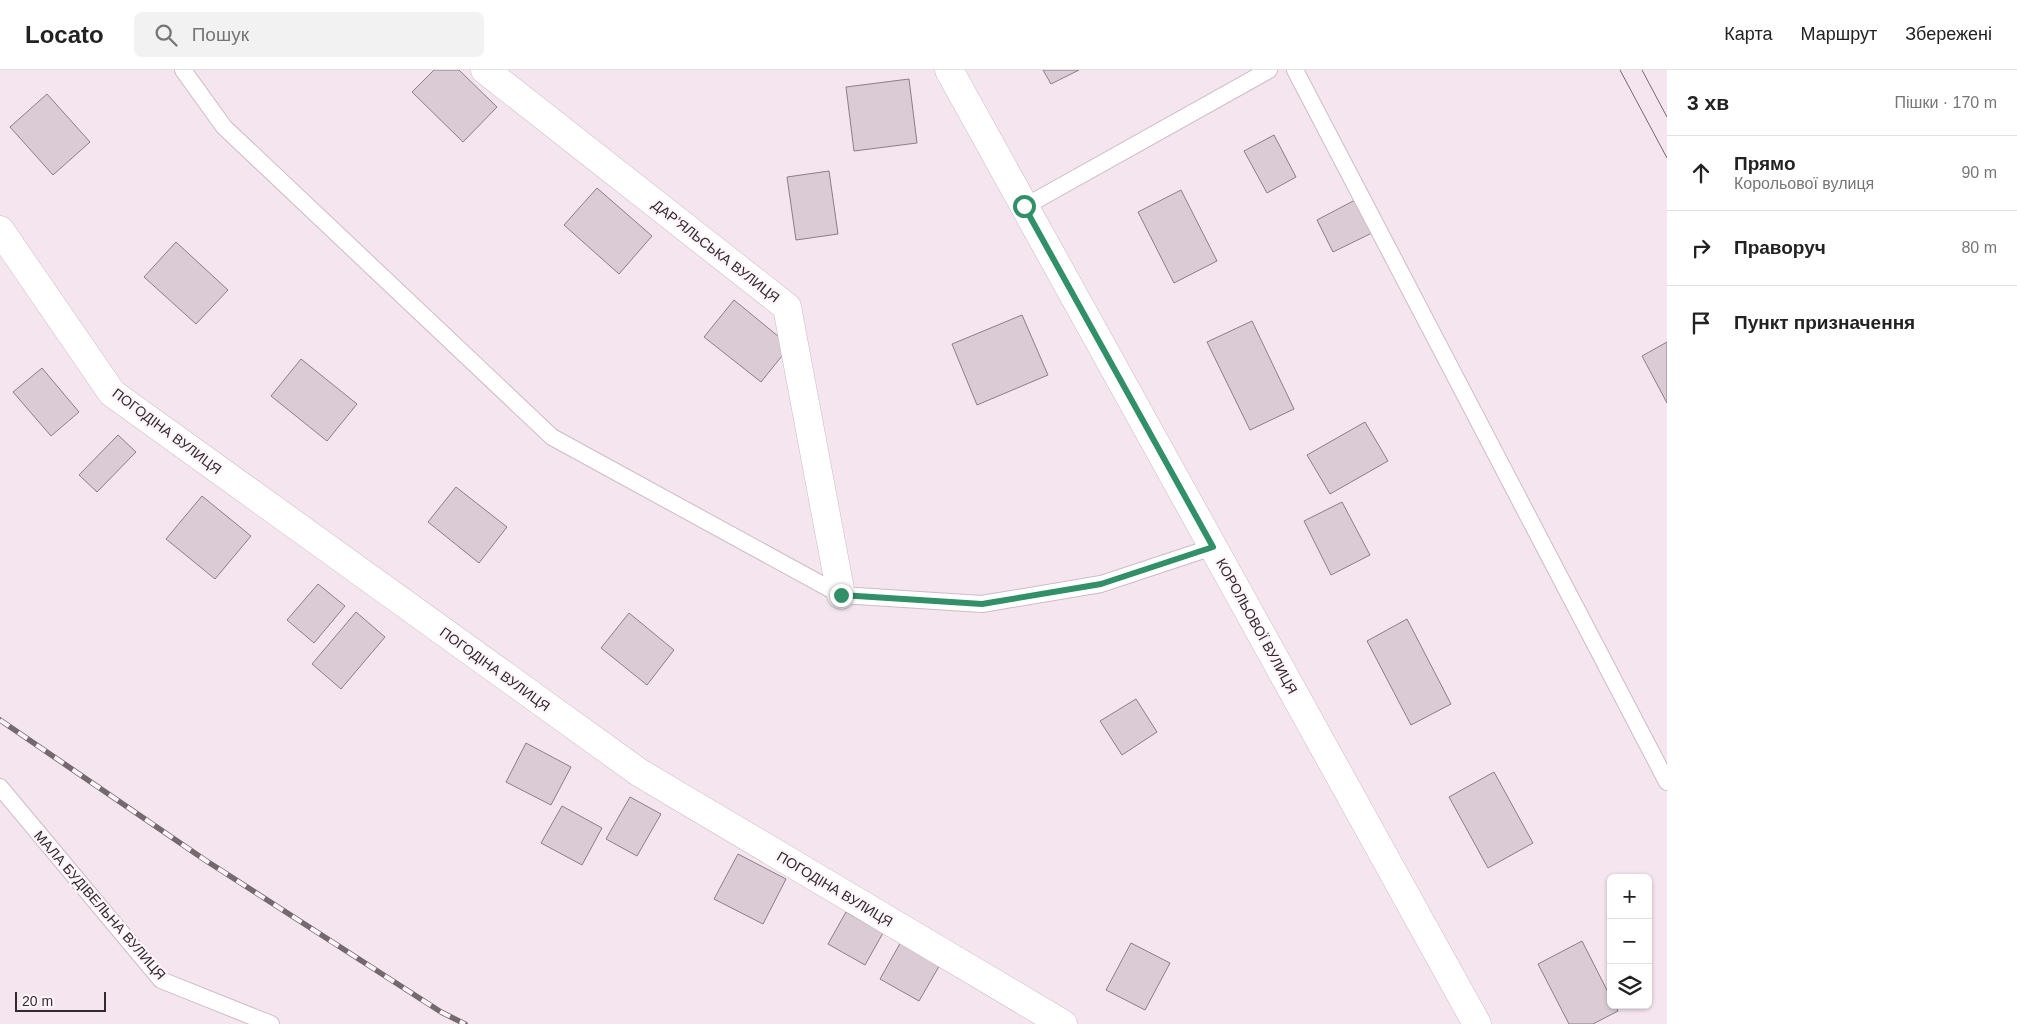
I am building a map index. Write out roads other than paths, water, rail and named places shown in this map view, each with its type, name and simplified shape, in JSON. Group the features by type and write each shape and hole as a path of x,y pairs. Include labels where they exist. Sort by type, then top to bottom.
{"street":[{"name":"ДАР’ЯЛЬСЬКА ВУЛИЦЯ","path":"485,70 787,307 841,595"},
{"name":"КОРОЛЬОВОЇ ВУЛИЦЯ","path":"949,70 1478,1024"},
{"name":"ПОГОДІНА ВУЛИЦЯ","path":"0,230 112,393 640,773 1063,1024"}],"lane":[{"path":"183,70 224,128 552,437 841,595 982,604 1101,584 1213,547"},
{"path":"1024,206 1269,70"},
{"path":"1295,70 1667,782"},
{"name":"МАЛА БУДІВЕЛЬНА ВУЛИЦЯ","path":"0,787 161,980 271,1024"}],"tram line":[{"path":"1620,70 1667,158"},
{"path":"1642,70 1667,117"}],"railway":[{"path":"0,720 205,860 441,1012 465,1024"}]}
